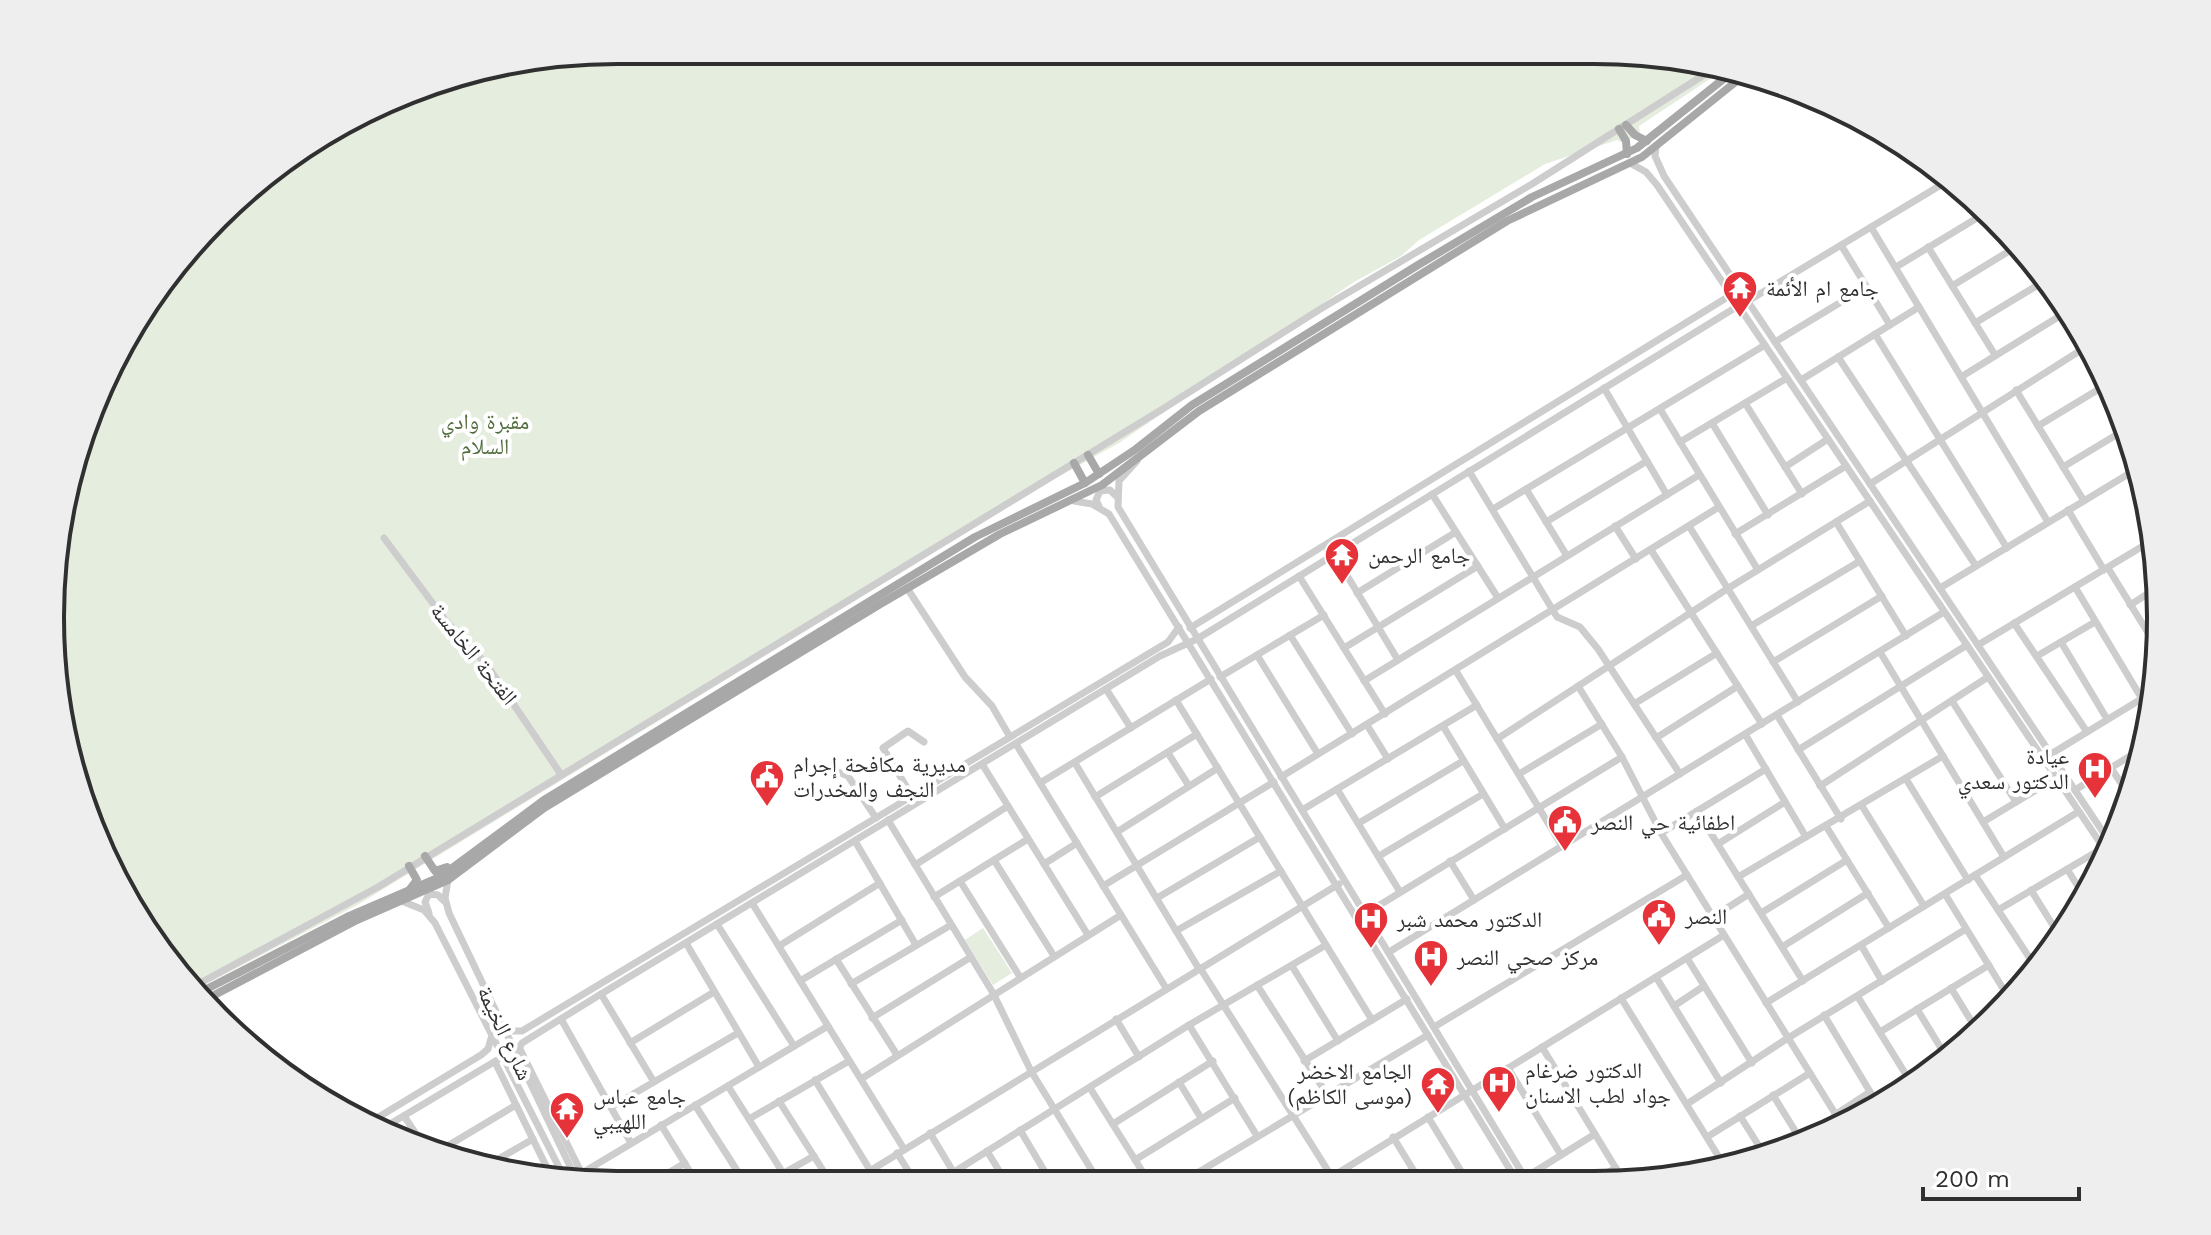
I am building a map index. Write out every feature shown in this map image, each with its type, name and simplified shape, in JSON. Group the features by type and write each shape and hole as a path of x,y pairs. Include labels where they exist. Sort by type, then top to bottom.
{"main road":[{"path":"402,899 440,877 556,792 1005,526 1074,501 1138,461 1171,426 1555,190 1656,147 1726,81"},
{"path":"1720,87 1730,82"},
{"path":"1628,159 1647,141 1706,100"},
{"path":"1623,127 1647,141"},
{"path":"1623,127 1628,159"},
{"path":"1024,518 1156,440"},
{"path":"1088,455 1099,474"},
{"path":"1074,463 1085,483"},
{"path":"213,995 332,929 448,880 544,808 1005,526"},
{"path":"425,856 437,871 462,861"},
{"path":"402,899 416,883 409,866"},
{"path":"208,989 321,935"}],"street":[{"path":"201,982 378,887 1703,75"},
{"path":"1656,147 1657,161"},
{"path":"1643,170 1643,158 1651,156 1657,161 2075,790 2101,837"},
{"path":"1628,159 1643,170 1731,295 2078,812 2100,840"},
{"path":"1748,301 1940,186"},
{"path":"1896,267 1977,218"},
{"path":"1871,227 2048,522"},
{"path":"1841,245 1890,325"},
{"path":"1928,247 1995,355"},
{"path":"1952,286 2009,251"},
{"path":"1975,323 2037,286"},
{"path":"1775,342 1866,287"},
{"path":"1190,628 1731,295"},
{"path":"518,1032 1193,641 1738,306"},
{"path":"1801,380 1919,307"},
{"path":"1961,377 2058,317"},
{"path":"1676,329 1682,340"},
{"path":"1875,334 2007,548"},
{"path":"1493,509 1765,345"},
{"path":"1870,484 2079,351"},
{"path":"1838,357 1976,566"},
{"path":"1680,442 1787,378"},
{"path":"1604,388 1667,495"},
{"path":"2016,390 2084,501"},
{"path":"2038,426 2098,390"},
{"path":"1745,403 1802,494"},
{"path":"1660,409 1758,570"},
{"path":"1818,424 1823,425 1826,419"},
{"path":"1712,423 1768,515"},
{"path":"2063,467 2116,435"},
{"path":"1785,467 1828,439"},
{"path":"1833,447 1834,442 1842,441"},
{"path":"1138,461 1119,481 1116,496 1118,507 1190,628 1211,679 1233,707 1339,879"},
{"path":"1546,522 1647,461"},
{"path":"1735,534 1846,466"},
{"path":"1469,471 1561,622 1580,627 1680,774"},
{"path":"1940,588 2128,474"},
{"path":"1364,681 1699,475"},
{"path":"1436,477 1442,488"},
{"path":"1418,488 1456,532 1498,598"},
{"path":"1526,489 1567,556"},
{"path":"1116,496 1110,490 1100,491 1096,500 1109,514 1179,627 1220,677 1233,707"},
{"path":"1074,501 1099,506"},
{"path":"1497,739 1727,589 1870,501"},
{"path":"1103,886 1719,507"},
{"path":"2068,510 2147,628"},
{"path":"1836,522 1906,636"},
{"path":"1615,526 1636,559"},
{"path":"1689,526 1798,702"},
{"path":"1357,593 1456,532"},
{"name":"الفتحة الخامسة","path":"384,538 446,621 487,665 560,773"},
{"path":"1978,645 2142,547"},
{"path":"1651,550 1762,724"},
{"path":"1334,554 1398,660"},
{"path":"1751,626 1860,561"},
{"path":"1344,648 1478,566"},
{"path":"1299,576 1385,714"},
{"path":"2075,587 2141,698"},
{"path":"907,588 965,677 992,706 1010,737"},
{"path":"2130,605 2146,595"},
{"path":"1773,662 1882,596"},
{"path":"1389,952 1944,612"},
{"path":"1220,677 1324,615"},
{"path":"2037,656 2095,622"},
{"path":"2014,623 2087,732"},
{"path":"516,1055 521,1045 561,1019 752,903 839,845 855,841 876,818 1168,642 1179,627"},
{"path":"1290,635 1352,734"},
{"path":"2061,642 2107,719"},
{"path":"1798,750 1967,645"},
{"path":"1880,652 2004,857"},
{"path":"1634,704 1717,653"},
{"path":"1257,655 1318,754"},
{"path":"1456,671 1562,846"},
{"path":"1820,786 1988,677"},
{"path":"1040,783 1211,679"},
{"path":"1578,686 1622,757 1661,833 1835,1115 1870,1092"},
{"path":"1656,738 1738,686"},
{"path":"1106,689 1131,728"},
{"path":"2051,754 2140,699"},
{"path":"1176,700 1372,1020"},
{"path":"2007,706 2013,706 2015,700"},
{"path":"1952,701 2016,802"},
{"path":"1302,810 1477,705"},
{"path":"1777,715 1841,819"},
{"path":"2019,724 2021,719 2028,719"},
{"path":"1519,774 1602,724"},
{"path":"1367,725 1388,759"},
{"path":"1443,726 1505,829"},
{"path":"912,796 883,748 908,731 924,742"},
{"path":"1095,797 1197,734"},
{"path":"1745,734 1806,837"},
{"path":"1016,744 1166,988"},
{"path":"1168,753 1189,786"},
{"path":"1738,877 1841,819 1943,756"},
{"path":"1365,914 1622,757"},
{"path":"2075,790 2129,757"},
{"path":"1359,823 1463,761"},
{"path":"1075,763 1176,931 1293,1115 1324,1171"},
{"path":"982,764 1088,935"},
{"path":"1117,832 1218,768"},
{"path":"2111,768 2121,784"},
{"path":"1661,833 1766,769"},
{"path":"838,772 848,776 876,818"},
{"path":"1983,822 2056,778"},
{"path":"1278,779 1302,810 1428,1035 1458,1084 1479,1101 1518,1171"},
{"path":"1906,779 2030,958"},
{"path":"1337,789 1400,892"},
{"path":"1379,856 1483,794"},
{"path":"1718,844 1785,802"},
{"path":"915,865 1008,806"},
{"path":"1862,806 1924,906"},
{"path":"1697,811 1803,981"},
{"path":"1766,1003 2078,812"},
{"path":"888,820 993,993 1031,1071 1092,1171"},
{"path":"1826,826 1889,928"},
{"path":"1157,898 1260,837"},
{"path":"934,897 1028,839"},
{"path":"855,841 916,945"},
{"path":"1044,864 1077,843"},
{"path":"1998,910 2093,855"},
{"path":"994,860 1054,956"},
{"path":"1761,913 1847,860"},
{"path":"1450,861 1474,900"},
{"path":"2067,869 2077,886"},
{"path":"1176,931 1281,871"},
{"path":"1434,1027 1687,875"},
{"path":"815,1080 870,1170 1302,907 1339,879"},
{"name":"شارع الخيمة","path":"448,880 446,903 571,1169"},
{"path":"960,881 1020,977"},
{"path":"779,946 880,883"},
{"path":"2031,890 2053,926"},
{"path":"1782,947 1868,893"},
{"path":"429,914 425,902 429,894 438,895 446,903"},
{"path":"1713,917 1749,894"},
{"path":"1945,894 2004,989"},
{"path":"1348,895 1365,914 1389,952 1466,1079 1471,1106 1517,1171"},
{"path":"402,899 429,914"},
{"path":"752,903 861,1079 910,1171"},
{"name":"شارع الخيمة","path":"429,914 559,1168"},
{"path":"861,1079 1121,915"},
{"path":"800,981 902,920"},
{"path":"717,924 794,1046"},
{"path":"851,984 951,925"},
{"path":"1687,1104 1824,1015 1966,929"},
{"path":"1340,1171 1724,935"},
{"path":"686,943 759,1067"},
{"path":"956,1171 1189,1025 1326,945"},
{"path":"1861,945 1882,981"},
{"path":"872,1018 971,957"},
{"path":"1687,958 1752,1063"},
{"path":"836,959 897,1055"},
{"path":"1880,1032 1989,965"},
{"path":"1292,966 1338,1041"},
{"path":"1656,977 1721,1083"},
{"path":"1257,985 1328,1096"},
{"path":"1674,1006 1704,986"},
{"path":"1951,988 1972,1021"},
{"path":"630,1043 714,992"},
{"path":"601,994 654,1082"},
{"path":"1858,997 1906,1074"},
{"path":"1621,998 1718,1156"},
{"path":"1304,1061 1407,999"},
{"path":"1917,1009 1941,1048"},
{"path":"1824,1015 1872,1096"},
{"path":"561,1019 631,1143"},
{"path":"1116,1019 1139,1057"},
{"path":"501,1025 518,1032"},
{"path":"1189,1025 1257,1136"},
{"path":"587,1170 828,1026"},
{"path":"518,1032 517,1037 581,1170"},
{"path":"379,1117 488,1049 492,1033"},
{"path":"611,1107 738,1033"},
{"path":"1200,1171 1428,1035"},
{"path":"1542,1047 1616,1168 1611,1171"},
{"path":"392,1123 504,1056"},
{"path":"474,1059 481,1070"},
{"path":"749,1119 849,1061"},
{"path":"1113,1124 1213,1061"},
{"path":"495,1062 545,1166"},
{"path":"1508,1068 1561,1155"},
{"path":"1707,1137 1810,1073"},
{"path":"1458,1084 1466,1079"},
{"path":"1179,1082 1201,1118"},
{"path":"728,1086 782,1171"},
{"path":"1090,1088 1142,1171"},
{"path":"1773,1095 1796,1132"},
{"path":"1135,1160 1235,1098"},
{"path":"779,1101 823,1171"},
{"path":"1471,1106 1479,1101"},
{"path":"449,1145 516,1105"},
{"path":"695,1105 737,1171"},
{"path":"404,1116 415,1132"},
{"path":"1740,1116 1759,1146"},
{"path":"1428,1117 1461,1171"},
{"path":"661,1125 690,1171"},
{"path":"1020,1130 1044,1171"},
{"path":"930,1133 953,1171"},
{"path":"1537,1171 1595,1134"},
{"path":"1393,1137 1414,1171"},
{"path":"507,1159 534,1142 546,1141"},
{"path":"987,1151 999,1171"},
{"path":"787,1171 814,1156"},
{"path":"672,1171 685,1163"}],"green space":[{"name":"مقبرة وادي السلام","path":"1594,64 1666,69 1712,77 1639,126 1640,133 1624,143 1617,140 1545,164 1419,240 1401,256 1354,282 1119,443 1051,481 359,904 204,985 157,925 138,894 93,795 69,690 64,618 69,545 83,474 106,406 138,341 178,281 226,226 281,178 341,138 440,93 510,75 581,65"},
{"path":"983,928 1012,973 993,985 965,940"}],"place":[{"name":"جامع ام الأئمة","path":"1740,319"},
{"name":"جامع الرحمن","path":"1342,586"},
{"name":"عيادة الدكتور سعدي","path":"2095,800"},
{"name":"مديرية مكافحة إجرام النجف والمخدرات","path":"767,808"},
{"name":"اطفائية حي النصر","path":"1565,853"},
{"name":"النصر","path":"1659,947"},
{"name":"الدكتور محمد شبر","path":"1371,950"},
{"name":"مركز صحي النصر","path":"1431,988"},
{"name":"الدكتور ضرغام جواد لطب الاسنان","path":"1499,1114"},
{"name":"الجامع الاخضر (موسى الكاظم)","path":"1438,1115"},
{"name":"جامع عباس اللهيبي","path":"567,1140"}]}
